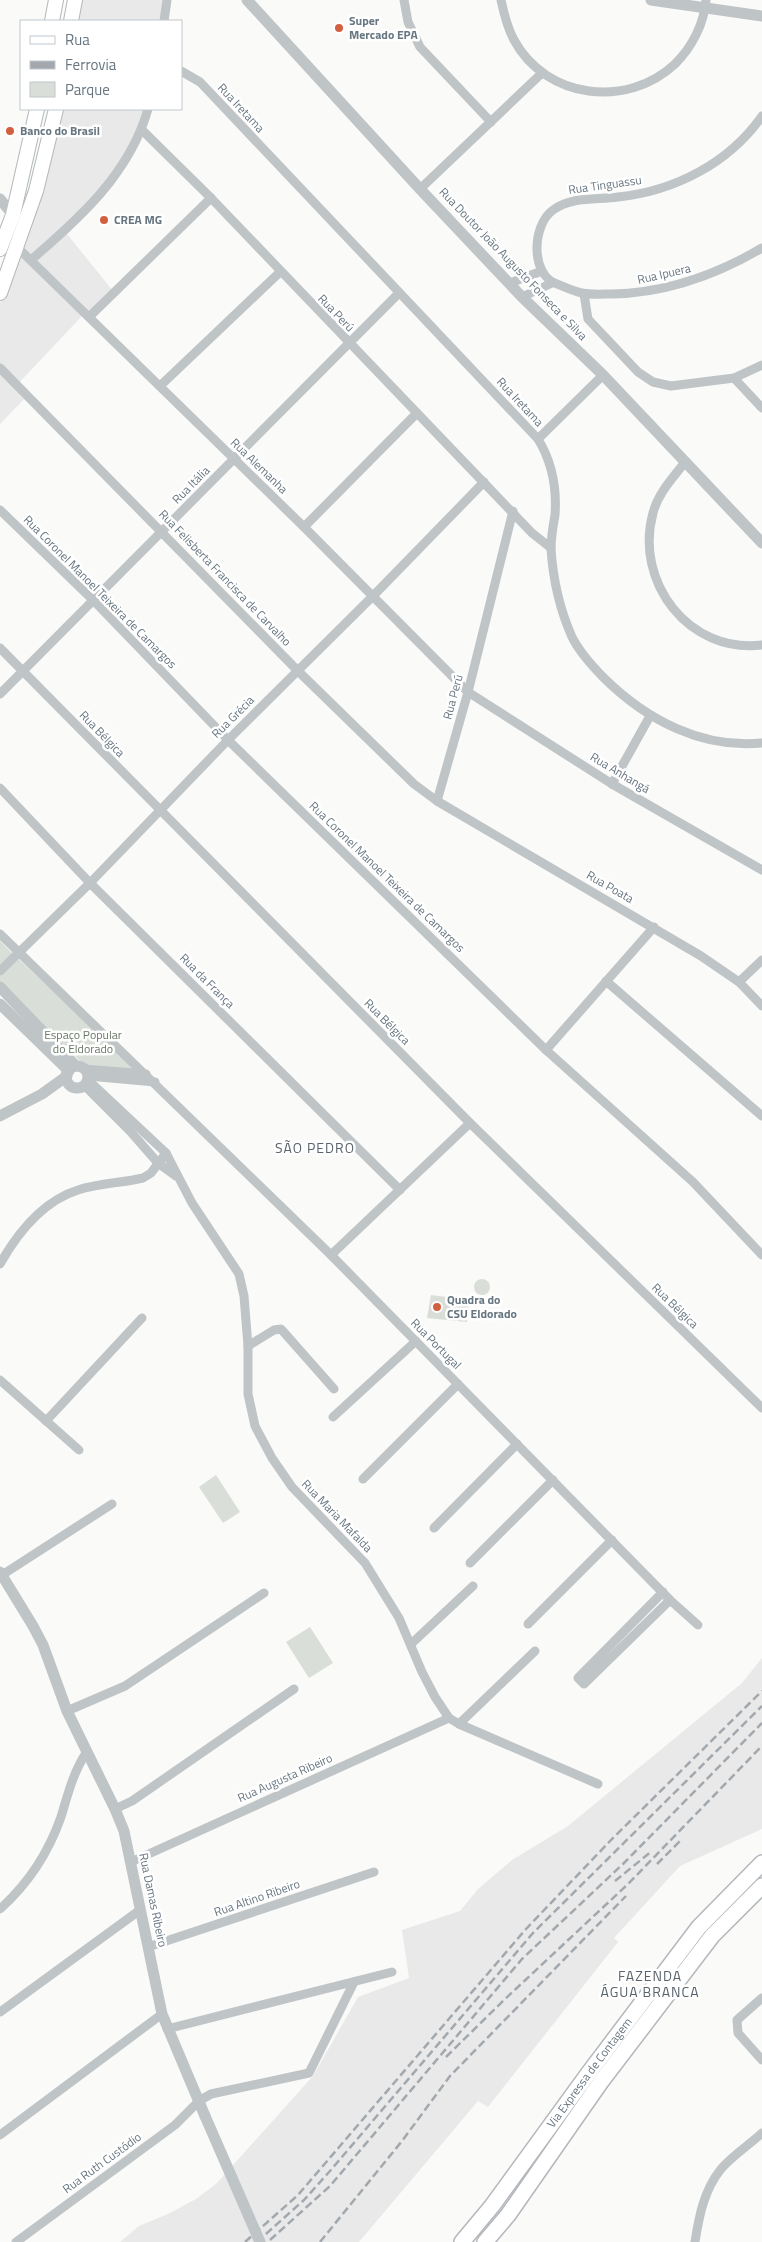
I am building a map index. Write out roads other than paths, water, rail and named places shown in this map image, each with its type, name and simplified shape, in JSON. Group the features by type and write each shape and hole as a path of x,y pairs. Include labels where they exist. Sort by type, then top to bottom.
{"highway":[{"name":"Via Expressa de Contagem","path":"462,2242 492,2206 588,2074 699,1927 762,1863"},
{"name":"Via Expressa de Contagem","path":"485,2242 508,2214 600,2083 712,1936 762,1886"}],"main road":[{"path":"52,20 56,0"},
{"path":"72,20 75,0"},
{"path":"0,249 13,215 38,110"},
{"path":"0,293 36,191 56,110"}],"street":[{"path":"164,20 167,0"},
{"name":"Rua Doutor João Augusto Fonseca e Silva","path":"247,0 522,297 603,375 762,543"},
{"path":"404,0 408,22 420,47 491,122"},
{"path":"502,0 506,21 514,41 526,58 542,72 564,86 590,92 616,93 642,86 665,74 684,55 698,33 706,4"},
{"path":"651,0 706,4 762,16"},
{"name":"Rua Iretama","path":"182,72 200,82 538,439 546,452 556,489 551,548 560,608 573,639 593,668 617,691 650,716 701,738 731,743 762,743"},
{"path":"420,189 542,72"},
{"path":"31,260 74,223 110,183 142,130 148,110"},
{"name":"Rua Tinguassu","path":"542,271 536,256 539,230 551,210 571,201 618,198 647,192 699,173 720,160 741,142 762,116"},
{"name":"Rua Perú","path":"142,130 211,198 347,343 513,511 532,533 551,548"},
{"path":"89,317 211,198"},
{"path":"0,199 13,215"},
{"name":"Rua Alemanha","path":"17,247 373,596 468,692"},
{"name":"Rua Ipuera","path":"552,283 584,294 642,293 703,277 736,263 762,248"},
{"path":"510,284 542,271 552,283 522,297"},
{"path":"160,386 280,272"},
{"name":"Rua Itália","path":"0,694 347,343 399,293"},
{"path":"584,294 588,319 638,372 652,382 671,386 734,378 762,365"},
{"name":"Rua Felisberta Francisca de Carvalho","path":"0,368 298,671 414,784 437,801"},
{"path":"538,439 603,375"},
{"path":"734,378 762,408"},
{"path":"304,528 417,413"},
{"path":"686,462 667,485 653,511 649,545 651,566 655,578 677,614 697,632 724,642 753,646 762,645"},
{"name":"Rua Grécia","path":"0,971 484,482"},
{"name":"Rua Coronel Manoel Teixeira de Camargos","path":"0,510 92,600 228,740 546,1050 693,1182 762,1256"},
{"name":"Rua Perú","path":"437,801 468,692 513,511"},
{"path":"532,533 552,535"},
{"name":"Rua Bélgica","path":"0,648 470,1123 762,1408"},
{"name":"Rua Anhangá","path":"468,692 612,784 762,870"},
{"path":"612,784 650,716"},
{"name":"Rua da França","path":"0,788 90,882 400,1190"},
{"name":"Rua Poata","path":"437,801 654,927 739,982 762,1006"},
{"path":"546,1050 654,927"},
{"name":"Rua Portugal","path":"0,934 155,1082 331,1255 670,1600 698,1625"},
{"path":"739,982 762,960"},
{"path":"606,981 762,1116"},
{"path":"0,987 79,1076"},
{"path":"0,1004 79,1076 155,1082"},
{"path":"0,1116 79,1076 146,1074"},
{"name":"Rua Maria Mafalda","path":"79,1076 166,1153 178,1178 239,1274 244,1296 248,1346 248,1394 255,1426 272,1458 292,1487 365,1563 399,1618 422,1672 449,1718 598,1784"},
{"name":"Rua Maria Mafalda","path":"79,1076 158,1163 178,1178"},
{"path":"331,1255 470,1123"},
{"path":"0,1264 13,1242 52,1203 76,1190 143,1178 151,1173 166,1153"},
{"path":"46,1420 142,1318"},
{"path":"248,1346 274,1330 281,1329 334,1389"},
{"path":"333,1417 416,1341"},
{"path":"0,1380 79,1450"},
{"path":"363,1479 458,1384"},
{"path":"434,1528 517,1444"},
{"path":"470,1563 553,1480"},
{"path":"1,1574 112,1504"},
{"path":"528,1624 612,1540"},
{"name":"Rua Damas Ribeiro","path":"1,1574 40,1639 67,1711 124,1831 162,2014 260,2242"},
{"path":"411,1644 473,1586"},
{"path":"663,1592 578,1678 584,1684 670,1600"},
{"path":"67,1711 125,1686 264,1593"},
{"path":"459,1724 536,1651"},
{"path":"115,1809 132,1801 294,1689"},
{"name":"Rua Augusta Ribeiro","path":"131,1862 449,1718"},
{"path":"0,1909 20,1890 45,1854 60,1819 78,1766 86,1753"},
{"name":"Rua Altino Ribeiro","path":"148,1948 374,1872"},
{"path":"0,2012 140,1910"},
{"path":"168,2029 392,1972"},
{"path":"199,2101 211,2094 308,2073 354,1982"},
{"path":"762,1998 737,2020 738,2033 762,2060"},
{"path":"0,2135 162,2014"},
{"name":"Rua Ruth Custódio","path":"16,2242 175,2125 199,2101"},
{"path":"695,2242 700,2216 710,2186 722,2168 762,2133"}],"railway":[{"path":"245,2242 298,2195 526,1929 612,1839 762,1691"},
{"path":"257,2242 304,2200 330,2171 533,1933 762,1706"},
{"path":"270,2240 330,2186 522,1959 623,1864 762,1723"},
{"path":"446,2057 628,1884 762,1746"},
{"path":"657,1864 682,1839"},
{"path":"615,1881 652,1851"},
{"path":"320,2242 402,2141 450,2076 626,1896"}],"place":[{"name":"Super Mercado EPA","path":"339,28"},
{"name":"Banco do Brasil","path":"10,131"},
{"name":"CREA MG","path":"104,220"},
{"name":"Quadra do CSU Eldorado","path":"437,1307"}],"district":[{"name":"SÃO PEDRO","path":"315,1148"},
{"name":"FAZENDA ÁGUA BRANCA","path":"650,1984"}],"park label":[{"name":"Espaço Popular do Eldorado","path":"83,1042"}]}
